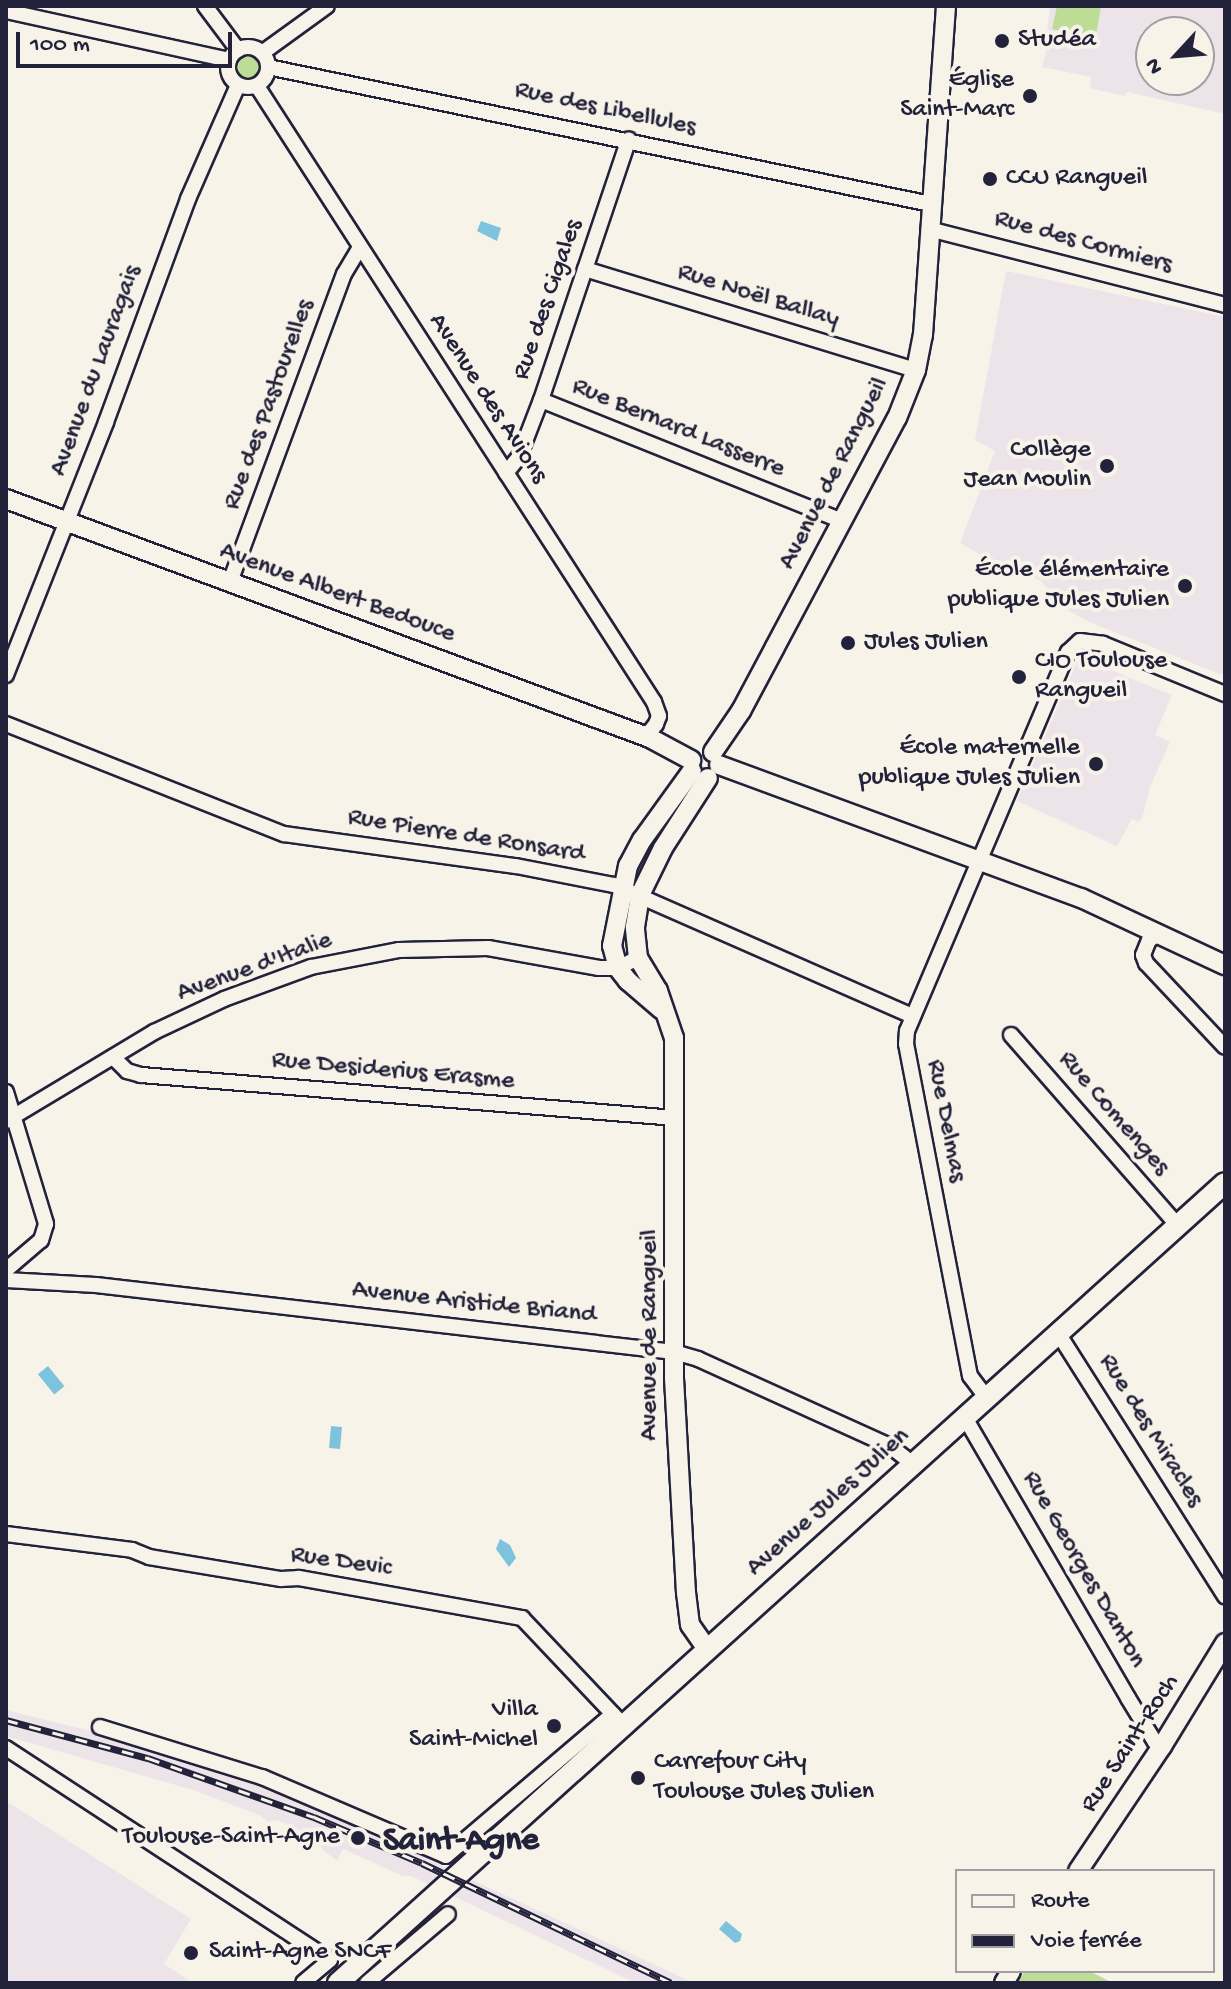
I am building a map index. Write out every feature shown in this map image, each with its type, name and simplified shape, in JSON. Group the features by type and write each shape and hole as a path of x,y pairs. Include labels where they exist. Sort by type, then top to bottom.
{"main road":[{"name":"Avenue Jules Julien","path":"338,1983 471,1864 618,1720 707,1649 1225,1183"}],"street":[{"path":"6,11 234,55 251,47 265,60 265,78 257,86 238,85 230,77 234,55 205,6"},
{"path":"265,60 327,6"},
{"name":"Avenue de Rangueil","path":"618,968 612,946 621,888 642,840 741,711 897,418 916,370 923,335 946,6"},
{"name":"Rue des Libellules","path":"265,60 931,204"},
{"name":"Avenue du Lauragais","path":"6,675 188,199 238,85"},
{"name":"Avenue des Avions","path":"257,86 654,702 659,716 645,736"},
{"name":"Rue des Cigales","path":"506,473 519,457 541,400 629,139"},
{"name":"Rue des Cormiers","path":"929,229 1225,305"},
{"name":"Rue des Pastourelles","path":"230,582 344,274 360,247"},
{"name":"Rue Noël Ballay","path":"585,269 916,370"},
{"name":"Rue Bernard Lasserre","path":"541,400 842,521"},
{"name":"Avenue Albert Bedouce","path":"6,499 645,736 704,763 1090,901 1156,936 1225,965"},
{"name":"Rue Delmas","path":"986,1397 970,1376 906,1044 913,1016 1068,652 1074,645 1088,641 1103,644 1225,694"},
{"name":"Rue Pierre de Ronsard","path":"6,724 284,834 516,866 621,888 913,1016"},
{"name":"Avenue de Rangueil","path":"704,763 640,895 635,927 638,958 668,1016 674,1038 674,1352 687,1613 694,1633 707,1649"},
{"path":"1156,936 1149,940 1143,955 1146,963 1225,1047"},
{"name":"Avenue d'Italie","path":"10,1119 113,1057 224,999 311,967 386,951 488,948 618,968"},
{"path":"638,958 618,968 668,1016"},
{"name":"Rue Comenges","path":"1011,1035 1178,1226"},
{"name":"Rue Desiderius Erasme","path":"113,1057 127,1071 141,1075 676,1118"},
{"path":"6,1092 10,1119 46,1224 41,1240 6,1270"},
{"name":"Avenue Aristide Briand","path":"6,1280 96,1285 674,1352 698,1359 890,1446 912,1463"},
{"name":"Rue des Miracles","path":"1058,1333 1225,1596"},
{"name":"Rue Georges Danton","path":"964,1416 1128,1698 1155,1742 1162,1746"},
{"name":"Rue Devic","path":"6,1534 132,1550 149,1557 266,1577 299,1578 432,1604 512,1615 529,1622 618,1720"},
{"name":"Rue Saint-Roch","path":"1079,1869 1162,1746 1225,1643"},
{"name":"Avenue Jules Julien","path":"100,1727 262,1777 325,1802 437,1854 452,1854 618,1720"},
{"path":"6,1748 330,1960 303,1983"},
{"path":"367,1983 448,1914"}],"shaded area":[{"path":"1050,6 1225,6 1225,114 1145,96 1215,96 1215,16 1135,16 1135,94 1127,92 1125,96 1090,88 1091,77 1042,67 1050,35 1047,34"},
{"name":"Collège Jean Moulin","path":"1006,271 1225,317 1225,676 1089,622 1069,611 1040,580 996,563 960,543 995,451 975,440"},
{"name":"École maternelle publique Jules Julien","path":"1079,657 1172,695 1155,735 1170,742 1150,787 1143,815 1139,822 1132,819 1117,846 1017,801"},
{"path":"6,1710 119,1738 273,1788 423,1851 421,1856 694,1983 635,1983 411,1876 403,1876 343,1849 337,1861 322,1849 317,1838 277,1820 269,1822 259,1815 193,1790 9,1737 6,1733"},
{"path":"6,1801 191,1919 164,1964 193,1983 6,1983"}],"green space":[{"path":"1057,6 1101,6 1096,35 1092,38 1052,29"},
{"path":"249,56 257,59 260,67 257,75 249,78 241,75 238,67 241,59"},
{"path":"1024,1973 1093,1973 1113,1983 1017,1983"}],"water":[{"path":"481,221 501,228 497,241 477,231"},
{"path":"48,1366 64,1386 54,1394 38,1374"},
{"path":"331,1426 342,1427 340,1449 329,1448"},
{"path":"500,1539 510,1545 516,1558 509,1567 496,1549"},
{"path":"726,1921 742,1934 740,1941 735,1943 719,1929"}],"railway":[{"path":"6,1720 148,1758 314,1817 422,1863 671,1983"}],"place":[{"name":"Studéa","path":"1002,41"},
{"name":"Église Saint-Marc","path":"1030,96"},
{"name":"CCU Rangueil","path":"990,179"},
{"name":"Collège Jean Moulin","path":"1107,466"},
{"name":"École élémentaire publique Jules Julien","path":"1185,586"},
{"name":"Jules Julien","path":"848,643"},
{"name":"CIO Toulouse Rangueil","path":"1019,677"},
{"name":"École maternelle publique Jules Julien","path":"1096,764"},
{"name":"Villa Saint-Michel","path":"554,1726"},
{"name":"Carrefour City Toulouse Jules Julien","path":"638,1778"},
{"name":"Toulouse-Saint-Agne","path":"358,1838"},
{"name":"Saint-Agne SNCF","path":"191,1953"}],"district":[{"name":"Saint-Agne","path":"461,1843"}]}
